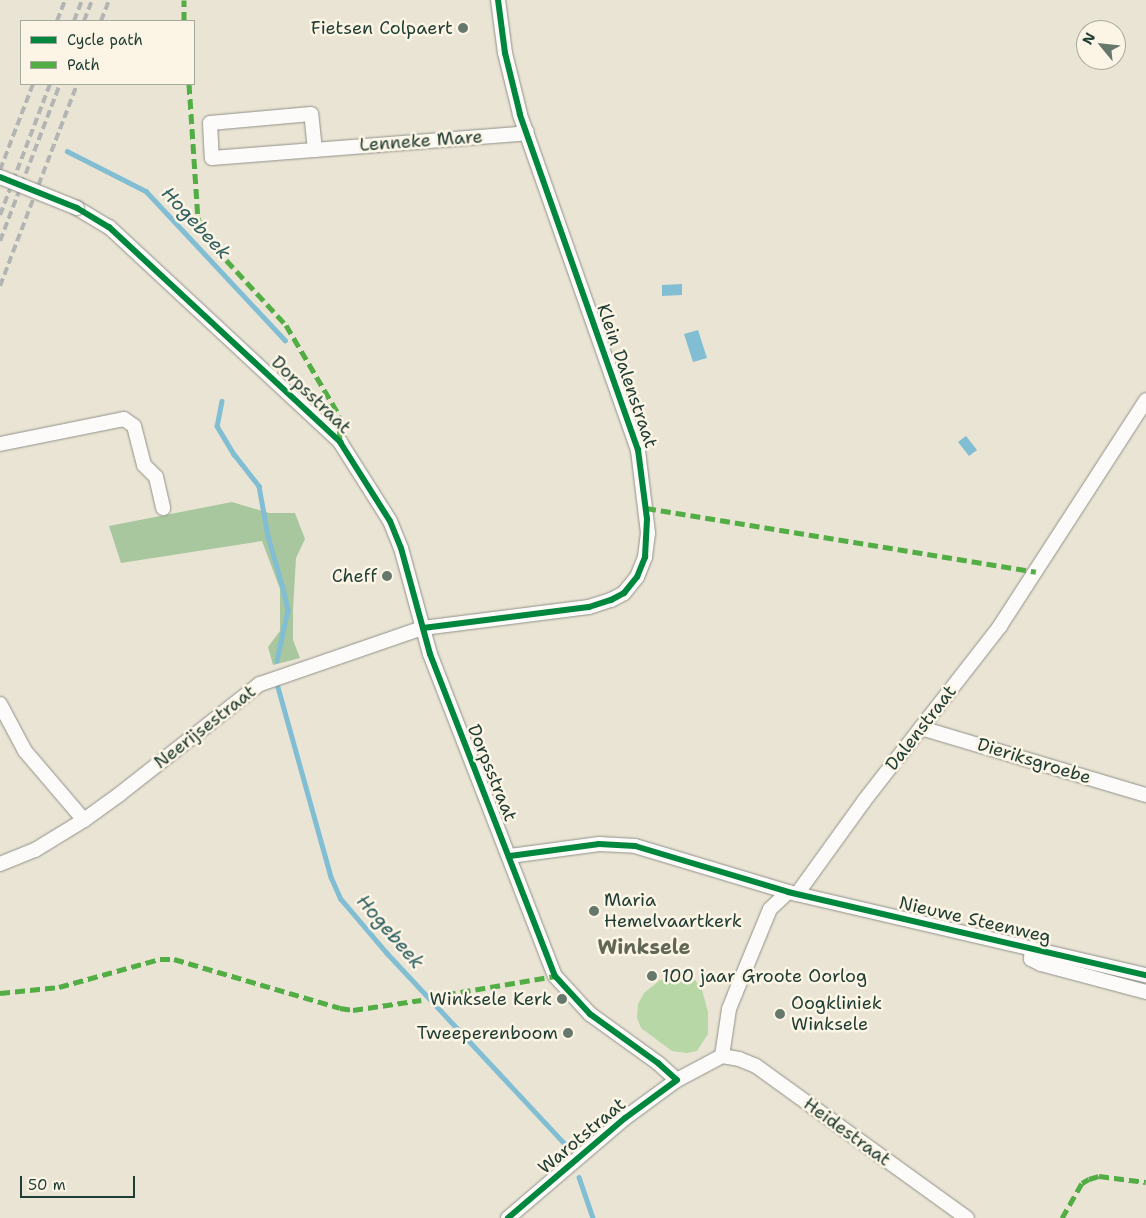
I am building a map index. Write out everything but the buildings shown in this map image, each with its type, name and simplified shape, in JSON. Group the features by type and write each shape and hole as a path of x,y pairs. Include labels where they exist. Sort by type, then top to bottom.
{"street":[{"name":"Klein Dalenstraat","path":"423,628 589,607 611,600 624,593 637,577 645,557 647,518 638,450 527,131 505,53 498,0"},
{"name":"Lenneke Mare","path":"314,150 310,114 210,123 212,158 314,150 518,134 527,131"},
{"name":"Dorpsstraat","path":"0,178 76,208 109,227 340,442 390,521 401,548 423,628 451,713 510,856 555,976 590,1014 658,1063 677,1080"},
{"name":"Dalenstraat","path":"722,1056 729,1009 770,909 792,893 1000,626 1146,400"},
{"path":"0,444 124,419 134,426 144,465 156,477 163,508"},
{"name":"Neerijsestraat","path":"0,864 35,850 84,820 260,684 423,628"},
{"path":"0,704 25,751 84,820"},
{"name":"Dieriksgroebe","path":"921,728 1146,795"},
{"path":"510,856 566,846 616,843 635,846 792,893"},
{"name":"Nieuwe Steenweg","path":"792,893 1146,975"},
{"path":"1032,948 1031,960 1041,964 1146,992"},
{"name":"Warotstraat","path":"508,1218 625,1118 677,1080 722,1056"},
{"name":"Heidestraat","path":"722,1056 739,1059 756,1066 967,1218"}],"green space":[{"path":"232,502 269,513 295,513 305,539 296,558 293,610 293,640 300,658 273,665 268,647 280,631 280,589 262,541 121,563 109,526"},
{"path":"660,980 695,980 702,990 708,1012 708,1034 697,1051 687,1053 672,1051 641,1028 637,1018 638,1004 644,993"}],"water":[{"path":"682,284 682,295 662,296 662,285"},
{"path":"698,330 707,358 693,362 684,334"},
{"path":"966,436 977,450 969,456 958,442"}],"waterway":[{"name":"Hogebeek","path":"67,151 146,191 285,340"},
{"name":"Hogebeek","path":"222,401 217,426 234,454 259,486 268,536 288,610 277,661"},
{"name":"Hogebeek","path":"278,687 331,877 341,899 387,953 568,1147"},
{"name":"Hogebeek","path":"579,1177 593,1218"}],"railway":[{"path":"57,20 65,0"},
{"path":"74,20 82,0"},
{"path":"84,20 92,0"},
{"path":"101,20 109,0"},
{"path":"0,170 33,85"},
{"path":"0,215 50,85"},
{"path":"0,241 60,85"},
{"path":"0,286 77,85"}],"marked path":[{"path":"184,0 184,20"},
{"path":"189,85 198,218 206,238 286,325 339,415 340,442"},
{"path":"646,508 1036,572"},
{"path":"0,993 59,987 160,959 174,959 340,1008 353,1010 421,1000"},
{"path":"431,997 555,976"},
{"path":"1062,1218 1082,1183 1089,1179 1099,1176 1146,1182"}],"cycle path":[{"path":"423,628 589,607 611,600 624,593 637,577 645,557 647,519 638,450 520,114 505,53 498,0"},
{"path":"0,177 77,208 109,227 340,442 390,521 401,548 430,654 555,976 590,1014 658,1063 677,1080 625,1118 508,1218"},
{"path":"510,856 599,844 635,846 788,892 1146,975"}],"place":[{"name":"Fietsen Colpaert","path":"463,28"},
{"name":"Cheff","path":"387,576"},
{"name":"Maria Hemelvaartkerk","path":"594,911"},
{"name":"100 jaar Groote Oorlog","path":"652,976"},
{"name":"Winksele Kerk","path":"562,999"},
{"name":"Oogkliniek Winksele","path":"780,1014"},
{"name":"Tweeperenboom","path":"568,1033"}],"district":[{"name":"Winksele","path":"644,947"}]}
